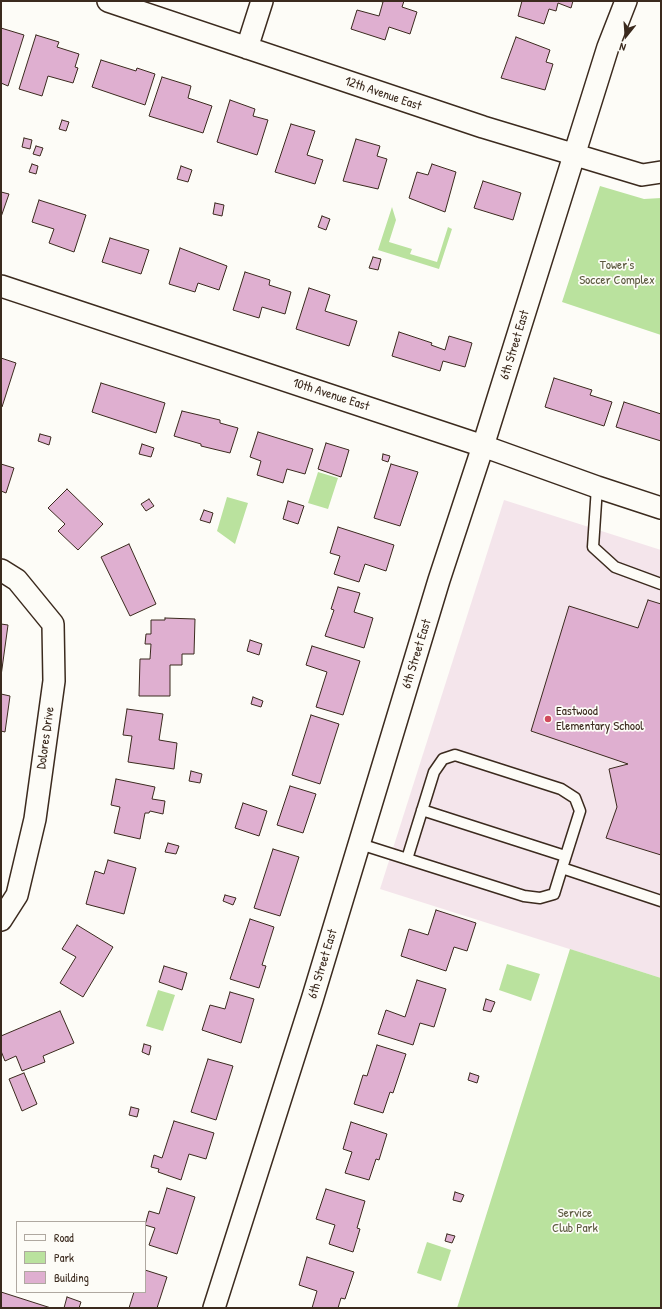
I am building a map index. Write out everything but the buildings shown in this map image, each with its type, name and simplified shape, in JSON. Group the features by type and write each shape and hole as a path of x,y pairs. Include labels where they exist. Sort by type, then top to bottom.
{"street":[{"name":"12th Avenue East","path":"108,1 483,127 642,175 661,172"},
{"path":"247,48 262,1"},
{"name":"6th Street East","path":"214,1308 360,844 439,580 483,446 608,47 626,1"},
{"name":"10th Avenue East","path":"1,286 483,446 597,487 661,508"},
{"name":"Dolores Drive","path":"1,570 17,580 53,624 54,681 35,819 17,895 1,920"}],"lane":[{"path":"597,487 593,547 615,568 661,584"},
{"path":"360,844 407,859 524,896 540,898 554,894 580,811 575,798 561,789 455,755 443,759 434,772 407,859"},
{"path":"422,810 566,856"},
{"path":"562,868 661,900"}],"shaded area":[{"name":"Eastwood Elementary School","path":"504,500 661,550 661,978 380,889"}],"green space":[{"name":"Tower's Soccer Complex","path":"600,186 644,199 661,198 661,335 562,302"},
{"path":"392,207 396,220 389,242 412,249 410,254 437,262 448,227 452,229 439,269 378,250"},
{"path":"318,472 338,478 328,509 308,503"},
{"path":"227,497 248,503 235,544 217,531"},
{"name":"Service Club Park","path":"570,949 661,978 661,1308 457,1308"},
{"path":"507,964 540,974 531,1001 499,990"},
{"path":"158,990 175,995 163,1031 146,1026"},
{"path":"427,1242 451,1250 441,1281 417,1273"}],"place":[{"name":"Eastwood Elementary School","path":"548,719"}]}
